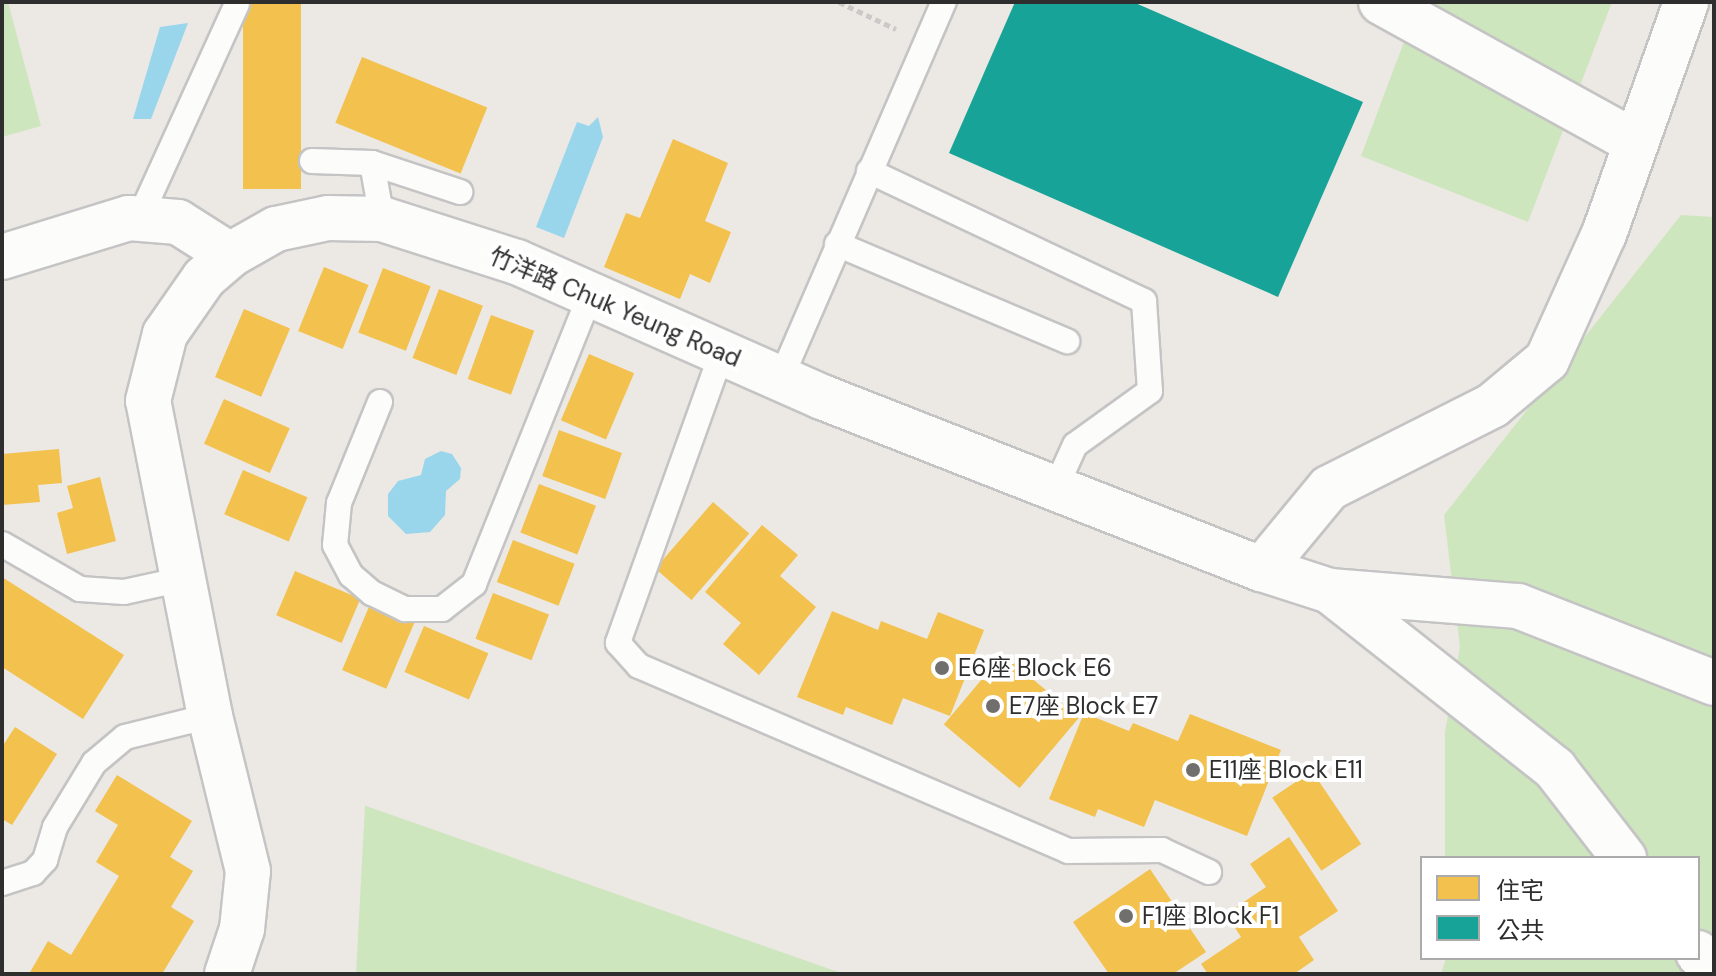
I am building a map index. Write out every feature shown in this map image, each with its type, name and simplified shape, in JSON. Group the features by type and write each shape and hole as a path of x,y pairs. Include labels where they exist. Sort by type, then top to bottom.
{"street":[{"path":"1381,2 1636,143"},
{"path":"1262,569 1329,488 1493,405 1547,360 1604,234 1686,2"},
{"name":"竹洋路 Chuk Yeung Road","path":"227,974 242,929 248,871 210,716 148,401 165,334 190,296 230,255 276,229 328,218 382,219 517,262 781,378 1262,569 1330,591 1518,606 1714,683"},
{"path":"2,257 139,219 178,222 230,255"},
{"path":"1330,591 1555,769 1622,856"},
{"path":"1700,956 1714,973"}],"lane":[{"path":"781,378 944,2"},
{"path":"139,219 237,4"},
{"path":"312,161 372,163 460,192"},
{"path":"372,163 382,219"},
{"path":"869,171 1144,301 1150,391 1075,445 1055,489"},
{"path":"837,244 1067,341"},
{"path":"380,402 339,503 335,545 351,575 372,593 405,609 442,609 474,584 590,295"},
{"path":"722,352 618,643 639,666 1068,851 1162,850 1209,872"},
{"path":"2,544 80,589 124,592 183,579"},
{"path":"2,883 25,877 45,860 55,827 94,763 125,737 210,716"}],"path":[{"path":"839,2 926,43"}],"green space":[{"path":"2,2 8,2 41,126 2,137"},
{"path":"1419,2 1612,2 1528,222 1361,156"},
{"path":"1681,215 1714,217 1714,974 1441,974 1445,960 1700,960 1700,856 1445,856 1445,732 1460,647 1444,515"},
{"path":"366,806 844,974 356,974"}],"water":[{"path":"188,23 151,119 133,119 160,27"},
{"path":"598,117 603,137 564,238 536,227 577,122 589,126"},
{"path":"441,451 452,454 461,468 460,479 446,491 445,515 430,532 406,534 388,516 388,494 398,481 421,475 425,459"}],"building: 住宅":[{"path":"243,2 301,2 301,189 243,189"},
{"path":"362,57 487,108 461,173 335,123"},
{"path":"673,139 728,163 705,221 731,232 710,283 690,274 680,299 604,267 626,213 640,218"},
{"path":"324,267 369,285 343,349 298,331"},
{"path":"383,268 431,286 406,351 358,332"},
{"path":"439,289 483,306 456,375 412,358"},
{"path":"244,309 290,329 261,397 215,377"},
{"path":"491,315 534,331 511,395 468,379"},
{"path":"589,354 634,373 606,439 561,420"},
{"path":"224,399 290,428 270,473 204,444"},
{"path":"559,430 622,453 605,499 542,476"},
{"path":"59,449 62,483 38,485 40,502 2,505 2,454"},
{"path":"243,470 307,497 289,542 224,514"},
{"path":"100,477 116,541 67,554 57,513 73,508 67,486"},
{"path":"539,484 596,506 577,554 520,533"},
{"path":"713,502 749,533 691,600 655,568"},
{"path":"762,525 798,555 780,576 816,607 759,675 723,644 741,623 705,592"},
{"path":"513,540 575,564 558,606 497,582"},
{"path":"295,571 360,599 342,643 276,615"},
{"path":"2,577 124,655 83,719 2,667"},
{"path":"493,593 549,615 531,660 475,639"},
{"path":"371,602 415,621 386,689 342,670"},
{"path":"832,611 878,630 881,621 927,639 938,612 984,630 950,716 903,698 892,725 846,707 843,715 797,697"},
{"path":"424,626 488,653 469,699 404,672"},
{"path":"1003,654 1079,718 1020,788 944,724"},
{"path":"1084,713 1129,731 1133,723 1178,741 1190,714 1281,750 1247,836 1155,800 1144,827 1098,809 1095,817 1049,799"},
{"path":"15,727 57,754 12,825 2,819 2,747"},
{"path":"1312,771 1361,844 1321,871 1272,798"},
{"path":"117,775 192,821 170,857 193,871 171,907 194,921 162,974 29,974 48,941 71,955 119,876 96,862 118,825 95,811"},
{"path":"1289,837 1338,911 1299,937 1314,960 1294,974 1208,974 1201,964 1241,937 1226,914 1266,887 1250,864"},
{"path":"1150,869 1206,952 1173,974 1109,974 1073,922"}],"building: 公共":[{"path":"1015,2 1133,2 1363,102 1278,297 949,153"}],"place":[{"name":"E6座 Block E6","path":"942,668"},
{"name":"E7座 Block E7","path":"993,706"},
{"name":"E11座 Block E11","path":"1193,770"},
{"name":"F1座 Block F1","path":"1126,916"}]}
